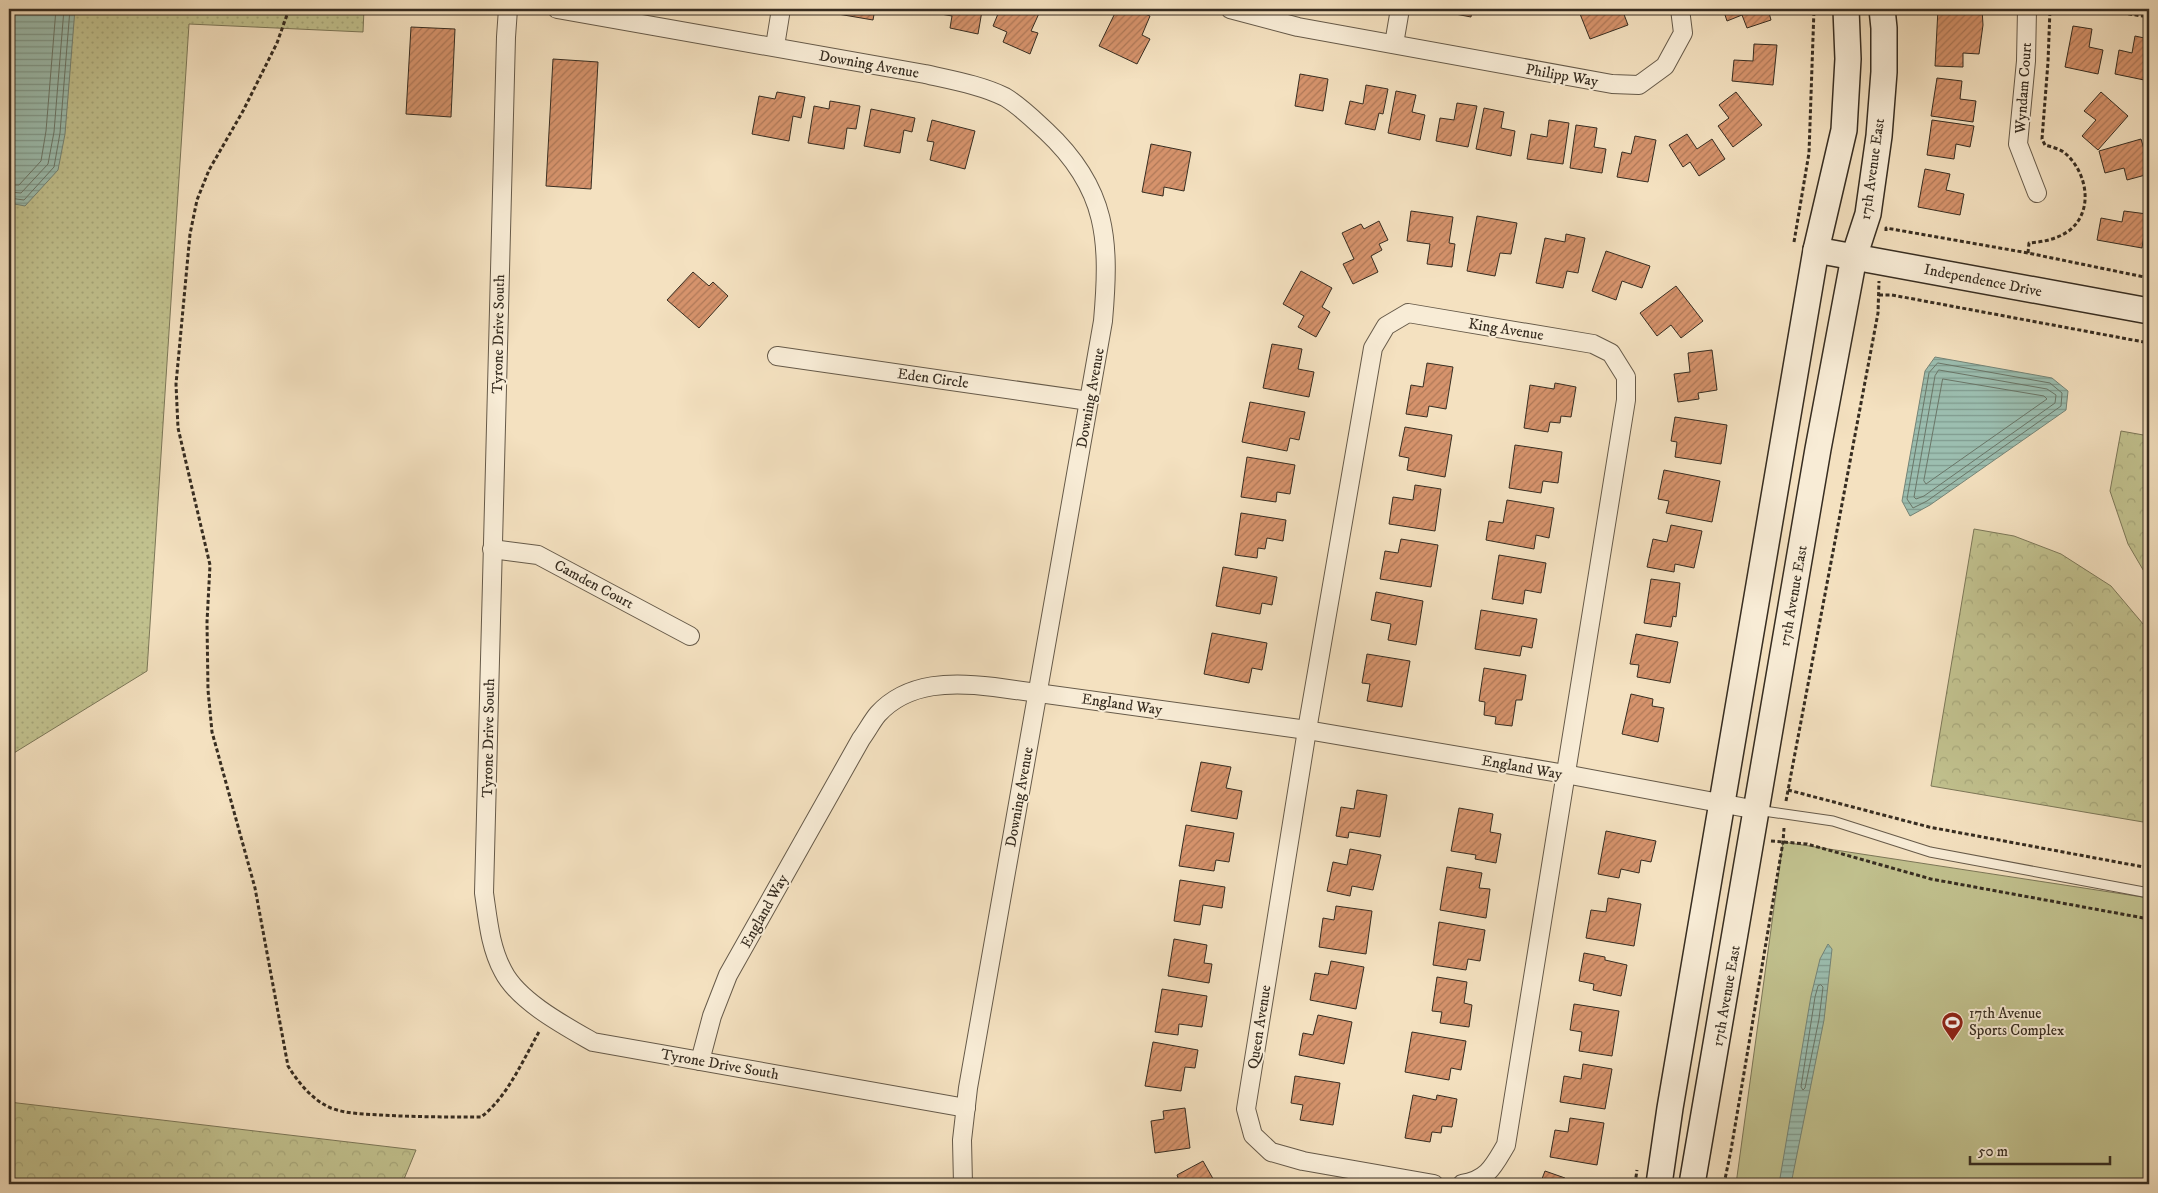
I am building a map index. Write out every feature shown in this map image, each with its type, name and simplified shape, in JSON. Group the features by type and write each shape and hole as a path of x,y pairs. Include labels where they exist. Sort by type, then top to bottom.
{"street":[{"name":"Tyrone Drive South","path":"508,9 484,893 490,938 503,972 521,994 549,1015 593,1042 966,1108"},
{"name":"Downing Avenue","path":"557,9 775,46 925,74 977,87 1004,97 1027,113 1056,140 1082,174 1094,195 1106,249 1107,273 1103,321 966,1108 962,1140 963,1184"},
{"path":"775,46 781,9"},
{"name":"Philipp Way","path":"1230,9 1298,27 1612,84 1639,85 1665,66 1683,32 1680,9"},
{"path":"1394,44 1400,9"},
{"path":"1659,1184 1670,1108 1816,250 1844,130 1848,59 1846,9"},
{"name":"17th Avenue East","path":"1692,1184 1816,459 1854,257 1868,214 1879,136 1884,72 1882,9"},
{"name":"Wyndam Court","path":"2027,9 2026,70 2018,144 2037,194"},
{"name":"Independence Drive","path":"1816,250 2149,311"},
{"name":"King Avenue","path":"1307,730 1373,348 1386,326 1408,313 1593,344 1611,353 1626,377 1626,400 1566,774"},
{"name":"Eden Circle","path":"777,356 1089,401"},
{"name":"Camden Court","path":"492,549 538,554 690,636"},
{"name":"England Way","path":"700,1061 712,1016 728,975 861,740 879,713 898,698 934,685 966,684 1038,692 1307,730 1566,774 1757,810"},
{"name":"Queen Avenue","path":"1307,730 1246,1109 1253,1135 1271,1152 1303,1161 1434,1184"},
{"path":"1462,1184 1470,1183 1490,1173 1506,1145 1566,774"}],"lane":[{"path":"1757,810 1834,821 1930,852 2149,893"}],"path":[{"path":"289,9 277,43 243,111 209,170 197,200 190,234 176,384 178,428 210,564 208,690 212,732 255,888 288,1066 297,1081 307,1091 330,1107 350,1113 398,1116 481,1117 492,1109 504,1092 549,1015"},
{"path":"2028,253 2029,243 2044,242 2070,230 2078,220 2084,206 2086,192 2083,178 2076,164 2065,153 2045,145 2042,139 2048,72 2050,9"},
{"path":"2096,9 2149,17"},
{"path":"1724,1184 1783,842 1784,815 1788,790 1878,313 1880,261 1886,228 2028,253 2149,278"},
{"path":"1879,295 1892,295 2149,343"},
{"path":"1788,790 1929,827 2149,868"},
{"path":"1752,839 1807,844 1931,879 2149,919"}],"green space":[{"path":"9,9 364,9 363,32 189,24 147,671 9,756"},
{"path":"2121,431 2149,436 2149,580 2128,544 2110,491"},
{"path":"1974,529 2014,536 2061,554 2111,586 2149,631 2149,823 1931,786"},
{"name":"17th Avenue Sports Complex","path":"1783,842 2149,898 2149,1184 1736,1184"},
{"path":"9,1102 416,1150 402,1184 9,1184"}],"water":[{"path":"9,9 75,9 65,134 58,170 25,206 9,203"},
{"path":"1935,357 2052,378 2068,391 2066,410 1930,505 1910,516 1902,501 1925,371"},
{"path":"1828,944 1832,949 1824,1020 1791,1184 1779,1184 1811,996 1820,959"}],"building":[{"path":"833,9 875,9 873,20 832,13"},
{"path":"936,9 974,9 982,11 978,34 950,28 952,16 935,13"},
{"path":"1000,9 1041,9 1031,31 1038,33 1030,54 1003,42 1007,32 993,26"},
{"path":"1117,9 1134,9 1150,16 1142,35 1150,39 1137,64 1099,46"},
{"path":"1429,9 1472,9 1471,17"},
{"path":"1578,9 1622,9 1628,25 1590,39"},
{"path":"1723,9 1768,9 1771,20 1747,28 1742,15 1727,21"},
{"path":"1938,9 1982,9 1983,25 1979,54 1963,53 1963,67 1935,66"},
{"path":"2073,26 2092,29 2089,47 2103,50 2098,74 2065,67"},
{"path":"411,27 455,29 451,117 406,114"},
{"path":"2135,36 2149,39 2149,81 2115,74 2119,50 2132,53"},
{"path":"1754,44 1777,45 1773,85 1732,81 1734,60 1753,61"},
{"path":"553,59 598,62 591,189 546,186"},
{"path":"1300,74 1328,79 1323,111 1295,106"},
{"path":"1937,78 1962,81 1960,99 1976,101 1973,122 1931,116"},
{"path":"1366,85 1388,89 1383,114 1379,113 1375,130 1345,124 1350,101 1363,104"},
{"path":"1396,91 1416,95 1412,112 1425,115 1420,140 1388,133"},
{"path":"777,92 805,97 801,118 793,116 789,141 752,134 759,96 775,99"},
{"path":"1736,92 1762,125 1733,147 1718,126 1729,118 1719,105"},
{"path":"2101,92 2128,116 2098,150 2082,136 2096,120 2084,111"},
{"path":"830,101 860,106 856,129 847,128 844,149 808,143 814,106 829,109"},
{"path":"1457,103 1477,106 1468,147 1436,141 1440,118 1454,120"},
{"path":"1484,108 1504,112 1501,128 1515,131 1511,156 1476,149"},
{"path":"871,109 915,118 912,132 904,130 900,153 864,146"},
{"path":"932,120 975,131 965,169 930,160 934,142 927,141"},
{"path":"1549,120 1569,123 1563,164 1527,159 1531,134 1547,137"},
{"path":"1932,120 1974,126 1970,147 1956,144 1954,159 1927,155"},
{"path":"1576,125 1597,128 1594,147 1606,149 1602,173 1570,168"},
{"path":"1687,134 1697,149 1712,139 1725,159 1699,176 1690,162 1683,167 1669,145"},
{"path":"1635,136 1656,140 1648,182 1617,177 1622,152 1631,154"},
{"path":"2141,139 2149,166 2149,174 2127,180 2124,168 2105,173 2099,151"},
{"path":"1151,144 1191,152 1184,191 1164,187 1163,196 1142,192"},
{"path":"1925,169 1950,174 1946,190 1964,194 1960,215 1918,207"},
{"path":"1411,211 1453,217 1449,243 1455,244 1452,267 1427,264 1430,244 1407,241"},
{"path":"2124,211 2147,214 2142,248 2097,240 2101,218 2122,222"},
{"path":"1477,216 1517,223 1511,254 1500,253 1495,276 1467,271"},
{"path":"1379,221 1388,240 1379,244 1382,250 1371,256 1378,272 1353,284 1343,264 1354,259 1342,233 1361,224 1364,229"},
{"path":"1566,234 1585,238 1578,273 1567,271 1563,288 1536,283 1545,238 1565,242"},
{"path":"1606,251 1650,266 1642,288 1622,281 1616,300 1592,291"},
{"path":"1301,271 1332,288 1322,307 1330,312 1316,337 1298,327 1304,316 1283,304"},
{"path":"693,272 709,286 713,282 728,296 699,328 667,300"},
{"path":"1676,286 1703,321 1681,338 1671,325 1657,336 1640,313"},
{"path":"1272,344 1302,349 1298,369 1314,372 1309,397 1263,388"},
{"path":"1712,350 1717,390 1698,393 1699,399 1678,402 1674,374 1690,372 1688,353"},
{"path":"1427,363 1453,367 1446,409 1429,406 1427,417 1406,414 1411,385 1423,387"},
{"path":"1555,383 1576,387 1571,417 1561,416 1560,423 1550,422 1548,432 1524,428 1530,385 1554,389"},
{"path":"1250,402 1305,412 1299,440 1290,438 1287,451 1242,442"},
{"path":"1675,417 1727,425 1721,464 1675,457 1677,442 1671,441"},
{"path":"1405,427 1452,435 1445,477 1407,470 1409,458 1399,456"},
{"path":"1515,445 1562,452 1558,483 1543,481 1541,493 1509,488"},
{"path":"1247,457 1295,465 1290,494 1277,492 1276,502 1241,497"},
{"path":"1664,470 1720,481 1712,522 1666,513 1669,501 1658,499"},
{"path":"1415,485 1441,489 1435,531 1389,524 1393,497 1413,500"},
{"path":"1507,500 1554,508 1549,538 1536,535 1534,549 1486,540 1489,521 1503,523"},
{"path":"1241,513 1286,520 1283,541 1267,538 1265,549 1258,548 1257,558 1235,555"},
{"path":"1671,525 1702,531 1694,568 1675,564 1674,572 1647,567 1653,539 1667,542"},
{"path":"1401,539 1438,545 1431,587 1380,579 1385,551 1398,553"},
{"path":"1499,555 1546,563 1541,593 1525,590 1523,604 1492,599"},
{"path":"1223,567 1277,577 1272,605 1262,603 1260,614 1216,606"},
{"path":"1651,579 1680,583 1676,617 1673,616 1671,627 1644,623"},
{"path":"1376,592 1423,601 1416,645 1388,640 1391,624 1371,620"},
{"path":"1481,610 1537,619 1532,648 1522,646 1520,656 1475,649"},
{"path":"1212,633 1267,643 1262,670 1252,668 1249,683 1204,674"},
{"path":"1636,634 1678,642 1670,683 1637,677 1639,665 1630,664"},
{"path":"1367,654 1410,661 1402,707 1367,701 1370,684 1362,683"},
{"path":"1484,668 1526,675 1522,700 1516,700 1512,726 1495,724 1496,717 1484,715 1485,702 1479,701"},
{"path":"1631,694 1653,699 1652,706 1664,708 1658,742 1622,734"},
{"path":"1201,762 1231,767 1226,788 1242,791 1237,819 1191,811"},
{"path":"1357,790 1387,795 1380,837 1349,832 1348,838 1336,836 1341,807 1354,809"},
{"path":"1459,808 1493,814 1490,832 1501,834 1496,863 1475,859 1476,855 1451,851"},
{"path":"1186,825 1234,833 1229,862 1216,860 1214,871 1179,866"},
{"path":"1606,831 1656,841 1651,862 1641,860 1639,873 1621,869 1619,878 1598,874"},
{"path":"1350,849 1381,855 1373,890 1352,886 1350,896 1327,891 1333,862 1347,865"},
{"path":"1447,867 1482,873 1479,888 1490,889 1486,918 1440,910"},
{"path":"1180,880 1225,887 1222,908 1203,905 1200,925 1174,921"},
{"path":"1608,898 1641,904 1634,946 1586,938 1591,910 1606,912"},
{"path":"1336,906 1372,911 1366,954 1319,947 1323,918 1334,920"},
{"path":"1439,922 1485,930 1480,961 1468,959 1466,970 1433,965"},
{"path":"1174,939 1207,945 1204,963 1212,964 1209,983 1168,976"},
{"path":"1584,953 1605,957 1605,960 1627,965 1621,996 1593,990 1594,984 1579,981"},
{"path":"1331,961 1364,967 1356,1009 1310,1000 1315,973 1328,975"},
{"path":"1437,977 1467,982 1464,1003 1472,1005 1469,1027 1440,1023 1442,1012 1432,1011"},
{"path":"1162,989 1207,996 1202,1027 1179,1024 1178,1035 1155,1032"},
{"path":"1574,1004 1619,1011 1612,1056 1579,1051 1582,1032 1570,1030"},
{"path":"1318,1015 1352,1022 1344,1064 1299,1055 1303,1033 1313,1035"},
{"path":"1412,1032 1466,1041 1461,1070 1451,1068 1449,1080 1405,1072"},
{"path":"1153,1042 1198,1050 1195,1068 1185,1067 1181,1091 1145,1086"},
{"path":"1583,1064 1612,1069 1605,1109 1560,1102 1564,1076 1581,1079"},
{"path":"1295,1076 1340,1083 1333,1125 1300,1120 1303,1105 1291,1103"},
{"path":"1413,1095 1436,1100 1437,1095 1457,1099 1452,1127 1442,1126 1441,1133 1432,1132 1430,1142 1405,1138"},
{"path":"1185,1108 1190,1148 1155,1153 1151,1121 1164,1119 1163,1111"},
{"path":"1570,1118 1604,1123 1597,1165 1550,1157 1555,1130 1568,1132"},
{"path":"1203,1161 1216,1184 1173,1184 1179,1181 1177,1175"},
{"path":"1545,1171 1565,1178 1563,1184 1540,1184"}],"place":[{"name":"17th Avenue Sports Complex","path":"1953,1041"}]}
